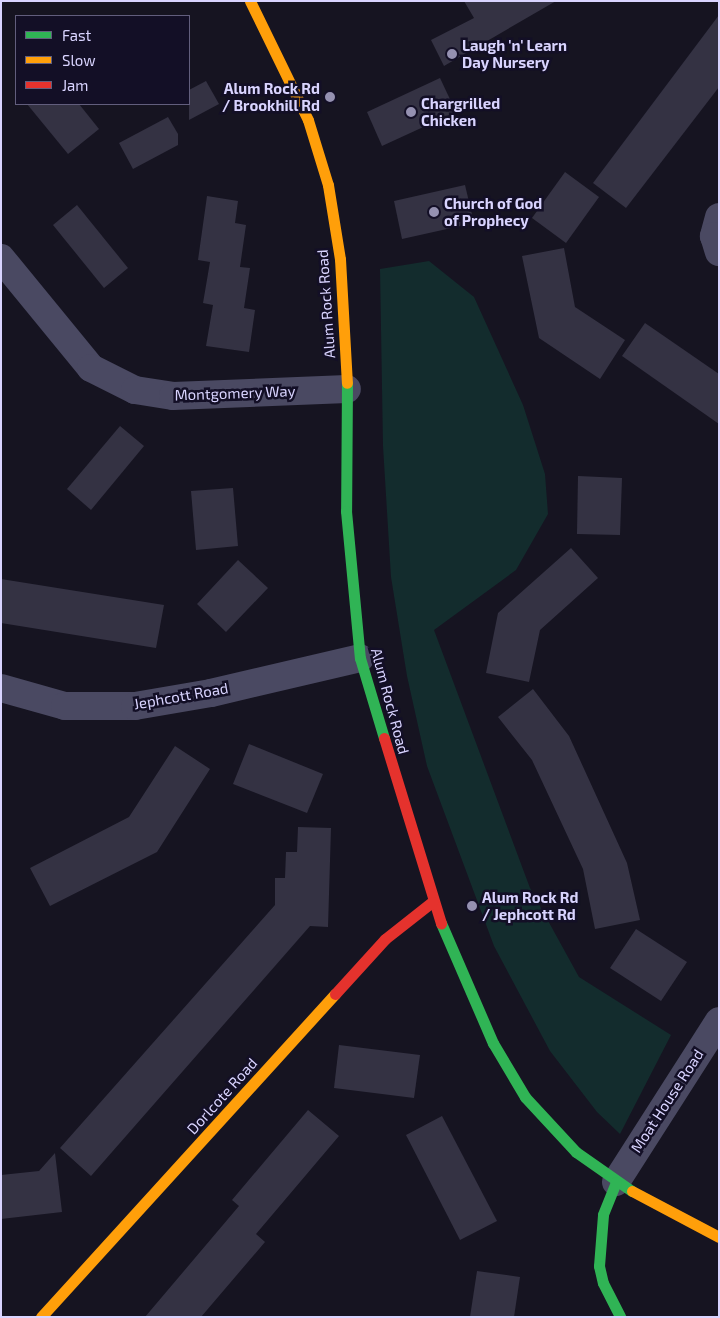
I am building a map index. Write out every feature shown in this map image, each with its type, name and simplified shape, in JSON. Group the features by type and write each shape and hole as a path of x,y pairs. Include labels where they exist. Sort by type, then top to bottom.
{"street":[{"name":"Alum Rock Road","path":"250,1 308,120 328,185 340,259 347,389 346,511 360,658 432,902 493,1043 525,1097 576,1152 616,1182 719,1237"},
{"path":"719,217 714,236 719,252"},
{"name":"Montgomery Way","path":"1,258 91,368 135,390 173,396 347,389"},
{"name":"Jephcott Road","path":"1,688 65,706 135,706 211,693 360,658"},
{"name":"Dorlcote Road","path":"41,1317 385,939 432,902"},
{"name":"Moat House Road","path":"616,1182 719,1021"},
{"path":"615,1314 599,1266 599,1239 616,1182"}],"green space":[{"path":"429,261 474,297 523,405 545,474 548,514 516,570 434,630 530,888 579,977 671,1035 620,1134 597,1112 550,1051 494,946 427,766 407,676 391,577 383,446 380,269"}],"building":[{"path":"464,1 556,1 444,66 431,40 474,18"},
{"path":"719,15 719,87 626,208 593,183"},
{"name":"Chargrilled Chicken","path":"440,78 456,112 382,146 367,112"},
{"path":"206,81 219,104 189,120 190,89"},
{"path":"28,105 80,105 99,129 68,154"},
{"path":"168,117 178,134 178,145 133,169 119,143"},
{"path":"565,172 599,197 566,243 532,218"},
{"name":"Church of God of Prophecy","path":"465,185 474,223 402,239 394,201"},
{"path":"207,196 238,201 235,223 246,225 240,267 250,268 244,308 255,310 249,352 206,346 213,305 203,303 210,262 198,260"},
{"path":"77,205 128,268 104,288 53,225"},
{"path":"564,248 575,307 625,340 600,379 539,338 522,256"},
{"path":"645,323 719,374 719,424 622,356"},
{"path":"120,426 144,446 91,510 67,489"},
{"path":"578,476 622,478 620,535 577,534"},
{"path":"233,488 238,546 196,550 191,491"},
{"path":"571,548 598,578 540,630 529,682 486,673 498,613"},
{"path":"238,560 268,588 226,632 197,604"},
{"path":"1,579 164,605 156,648 1,623"},
{"path":"533,689 569,736 627,863 640,920 595,929 583,869 532,760 498,717"},
{"path":"249,744 323,774 307,813 233,784"},
{"path":"175,746 210,769 157,852 50,906 30,868 129,817"},
{"path":"298,827 331,828 328,927 310,926 91,1176 60,1148 275,905 275,878 285,878 286,852 297,852"},
{"path":"636,929 687,962 661,1001 610,968"},
{"path":"339,1045 420,1055 414,1098 334,1088"},
{"path":"308,1110 339,1136 256,1234 265,1242 201,1317 145,1317 239,1206 232,1200"},
{"path":"442,1116 497,1221 460,1240 406,1135"},
{"path":"55,1153 62,1212 1,1219 1,1175 39,1171"},
{"path":"477,1271 520,1277 514,1317 470,1317"}],"traffic: fast":[{"path":"347,383 346,511 360,658 384,738"},
{"path":"441,923 493,1043 525,1097 576,1152 632,1191"},
{"path":"616,1182 603,1215 599,1266 603,1283 620,1317"}],"traffic: slow":[{"path":"250,1 308,120 328,185 340,259 347,383"},
{"path":"41,1317 335,994"},
{"path":"632,1191 719,1237"}],"traffic: jam":[{"path":"384,738 441,923"},
{"path":"335,994 385,939 432,902"}],"place":[{"name":"Laugh 'n' Learn Day Nursery","path":"452,54"},
{"name":"Alum Rock Rd / Brookhill Rd","path":"330,97"},
{"name":"Chargrilled Chicken","path":"411,112"},
{"name":"Church of God of Prophecy","path":"434,212"},
{"name":"Alum Rock Rd / Jephcott Rd","path":"472,906"}]}
